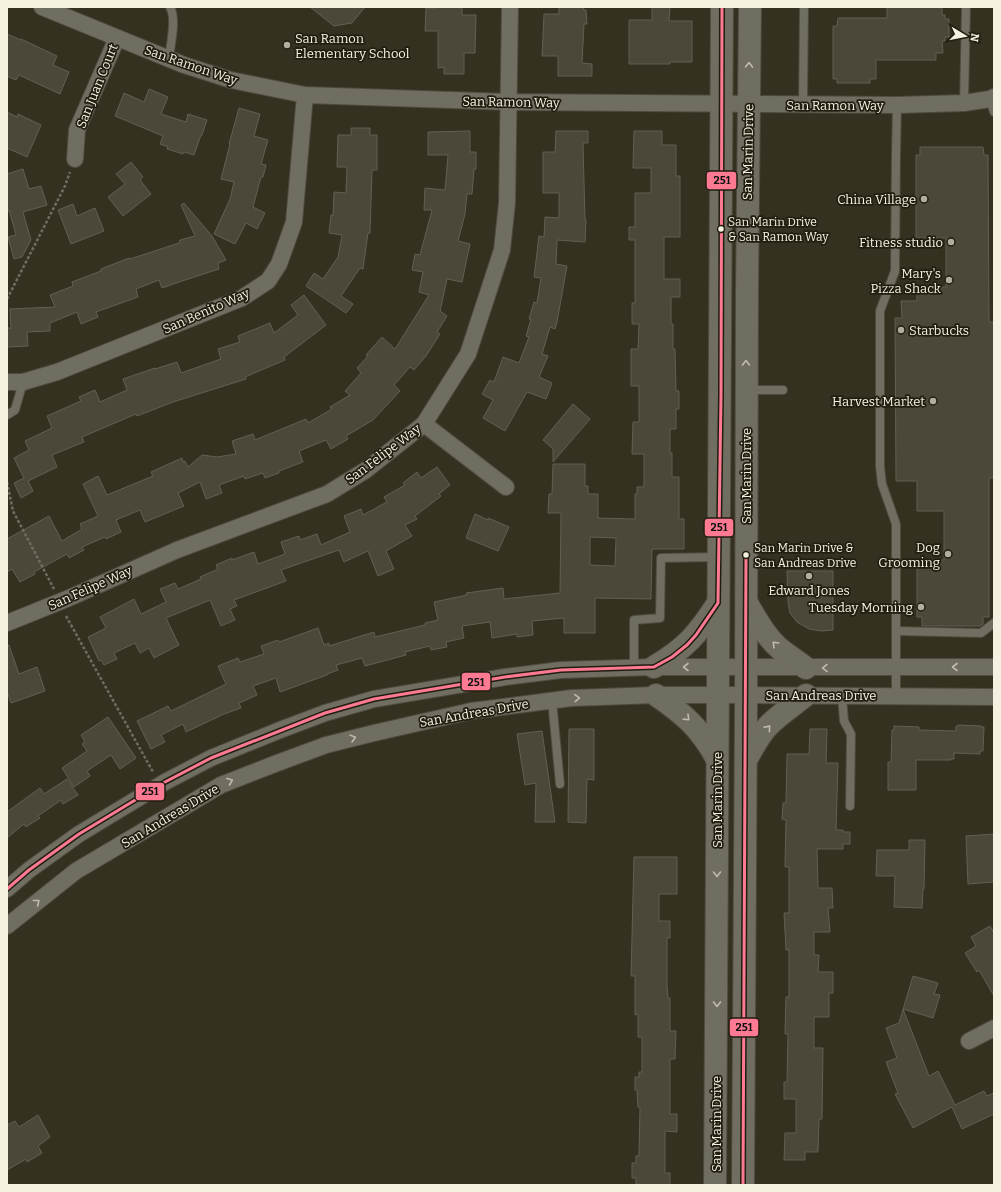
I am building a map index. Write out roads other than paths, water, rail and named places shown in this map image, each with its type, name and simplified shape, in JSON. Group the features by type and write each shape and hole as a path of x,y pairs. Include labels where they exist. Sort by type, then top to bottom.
{"main road":[{"name":"San Marin Drive","path":"716,1185 717,668 722,7"},
{"name":"San Marin Drive","path":"743,1185 746,760 746,390 750,7"},
{"path":"644,668 672,657 687,645 696,635 718,603"},
{"path":"746,603 758,623 770,638 780,648 806,668"},
{"path":"656,695 679,710 689,720 707,741 717,759"},
{"path":"746,760 760,737 769,726 785,711 806,695"}],"street":[{"name":"San Ramon Way","path":"42,7 168,59 231,80 305,95 510,102 897,105 993,103"},
{"name":"San Felipe Way","path":"7,623 69,598 177,550 327,494 366,470 424,424 468,354 502,250 507,203 510,102 510,7"},
{"name":"San Juan Court","path":"75,159 77,130 116,38"},
{"name":"San Benito Way","path":"15,382 56,372 218,309 242,298 268,281 279,264 294,222 305,95"},
{"path":"424,424 506,487"},
{"path":"7,888 29,870 79,834 165,782 211,758 325,713 374,699 505,676 561,670 644,668 994,667"},
{"name":"San Andreas Drive","path":"7,926 76,871 221,785 326,745 374,733 471,711 572,698 656,695 994,697"},
{"path":"969,1041 994,1028"}],"lane":[{"path":"168,59 173,22 172,9 170,7"},
{"path":"803,104 804,7"},
{"path":"964,103 966,7"},
{"path":"896,696 896,524 882,484 880,466 880,311 895,270 897,105"},
{"path":"7,415 15,410 15,382"},
{"path":"746,390 783,390"},
{"path":"644,668 634,620 660,618 661,558 718,557"},
{"path":"896,631 981,633 994,624"},
{"path":"842,696 844,721 851,734 850,806"},
{"path":"552,700 560,784"}],"place":[{"name":"San Ramon Elementary School","path":"287,45"},
{"name":"China Village","path":"924,199"},
{"name":"San Marin Drive & San Ramon Way","path":"721,229"},
{"name":"Fitness studio","path":"951,242"},
{"name":"Mary's Pizza Shack","path":"949,280"},
{"name":"Starbucks","path":"901,330"},
{"name":"Harvest Market","path":"933,401"},
{"name":"Dog Grooming","path":"948,554"},
{"name":"San Marin Drive & San Andreas Drive","path":"746,555"},
{"name":"Edward Jones","path":"809,576"},
{"name":"Tuesday Morning","path":"921,607"}]}
